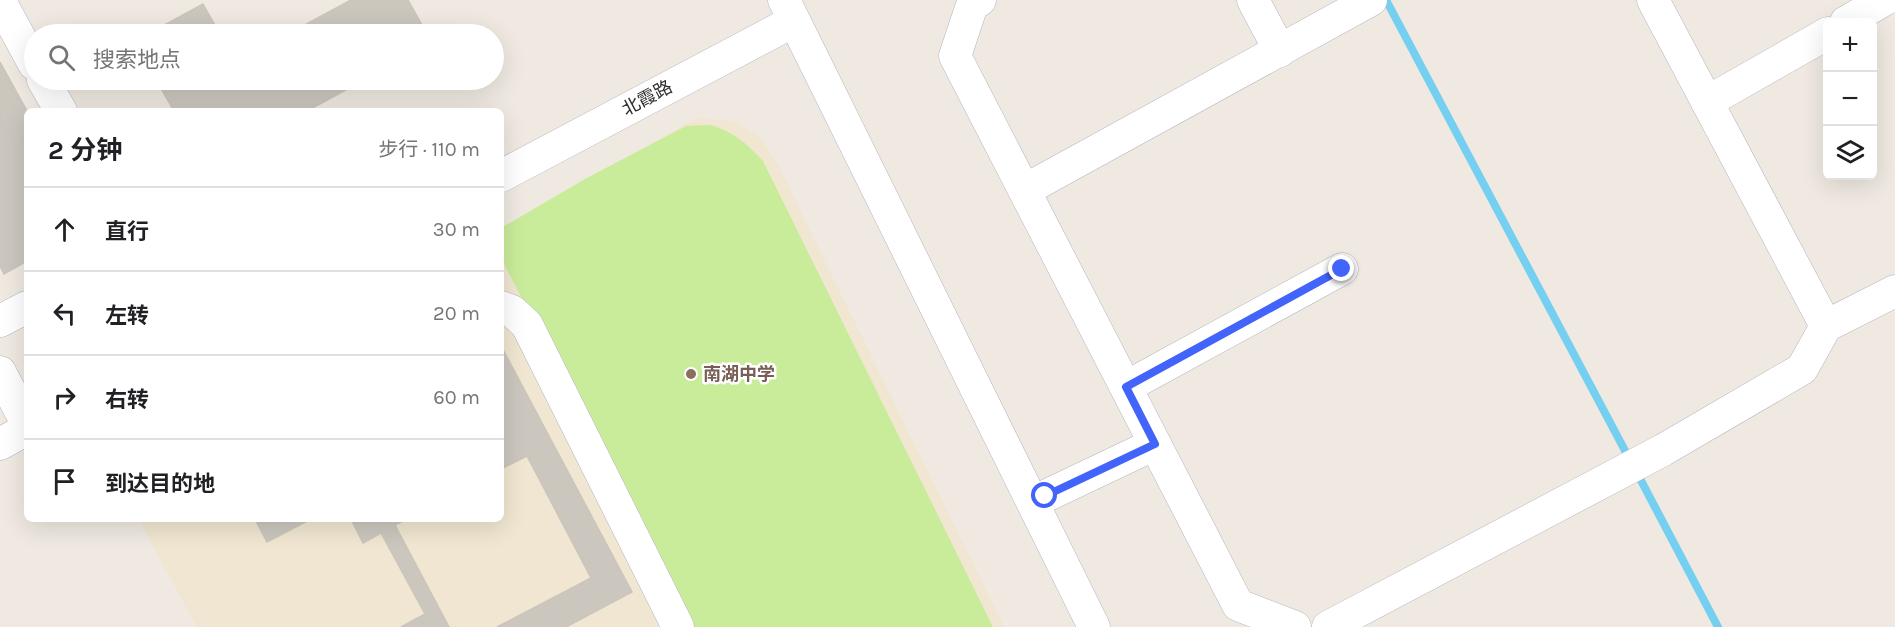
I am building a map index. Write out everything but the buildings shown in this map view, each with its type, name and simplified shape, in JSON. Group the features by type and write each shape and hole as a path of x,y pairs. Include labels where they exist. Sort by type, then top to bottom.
{"street":[{"path":"980,0 972,4 955,56 1238,605 1295,627"},
{"path":"1253,0 1280,51"},
{"path":"1653,0 1826,326"},
{"path":"1852,18 1884,0"},
{"path":"0,2 24,46"},
{"path":"1025,190 1360,6"},
{"path":"792,8 1039,499 1110,627"},
{"name":"北霞路","path":"504,161 792,8"},
{"name":"北霞路","path":"504,174 792,8"},
{"path":"1707,102 1823,35"},
{"path":"49,90 59,108"},
{"path":"1126,387 1342,269"},
{"path":"1328,627 1663,450 1802,369 1826,326 1895,291"},
{"path":"504,308 512,311 526,325 678,627"},
{"path":"0,321 24,309"},
{"path":"0,372 19,422 0,444"},
{"path":"1039,499 1155,444"},
{"path":"1039,499 1094,627"}],"shaded area":[{"name":"南湖中学","path":"697,118 732,121 760,137 776,161 1004,627 197,627 140,522 504,522 504,227"}],"green space":[{"name":"南湖中学","path":"711,125 727,131 740,139 763,161 993,627 691,627 504,264 504,226 585,179 686,126"}],"waterway":[{"path":"1386,0 1630,460"},
{"path":"1636,471 1718,627"}],"place":[{"name":"南湖中学","path":"691,374"}],"route":[{"path":"1045,496 1155,444 1126,387 1342,269"}]}
